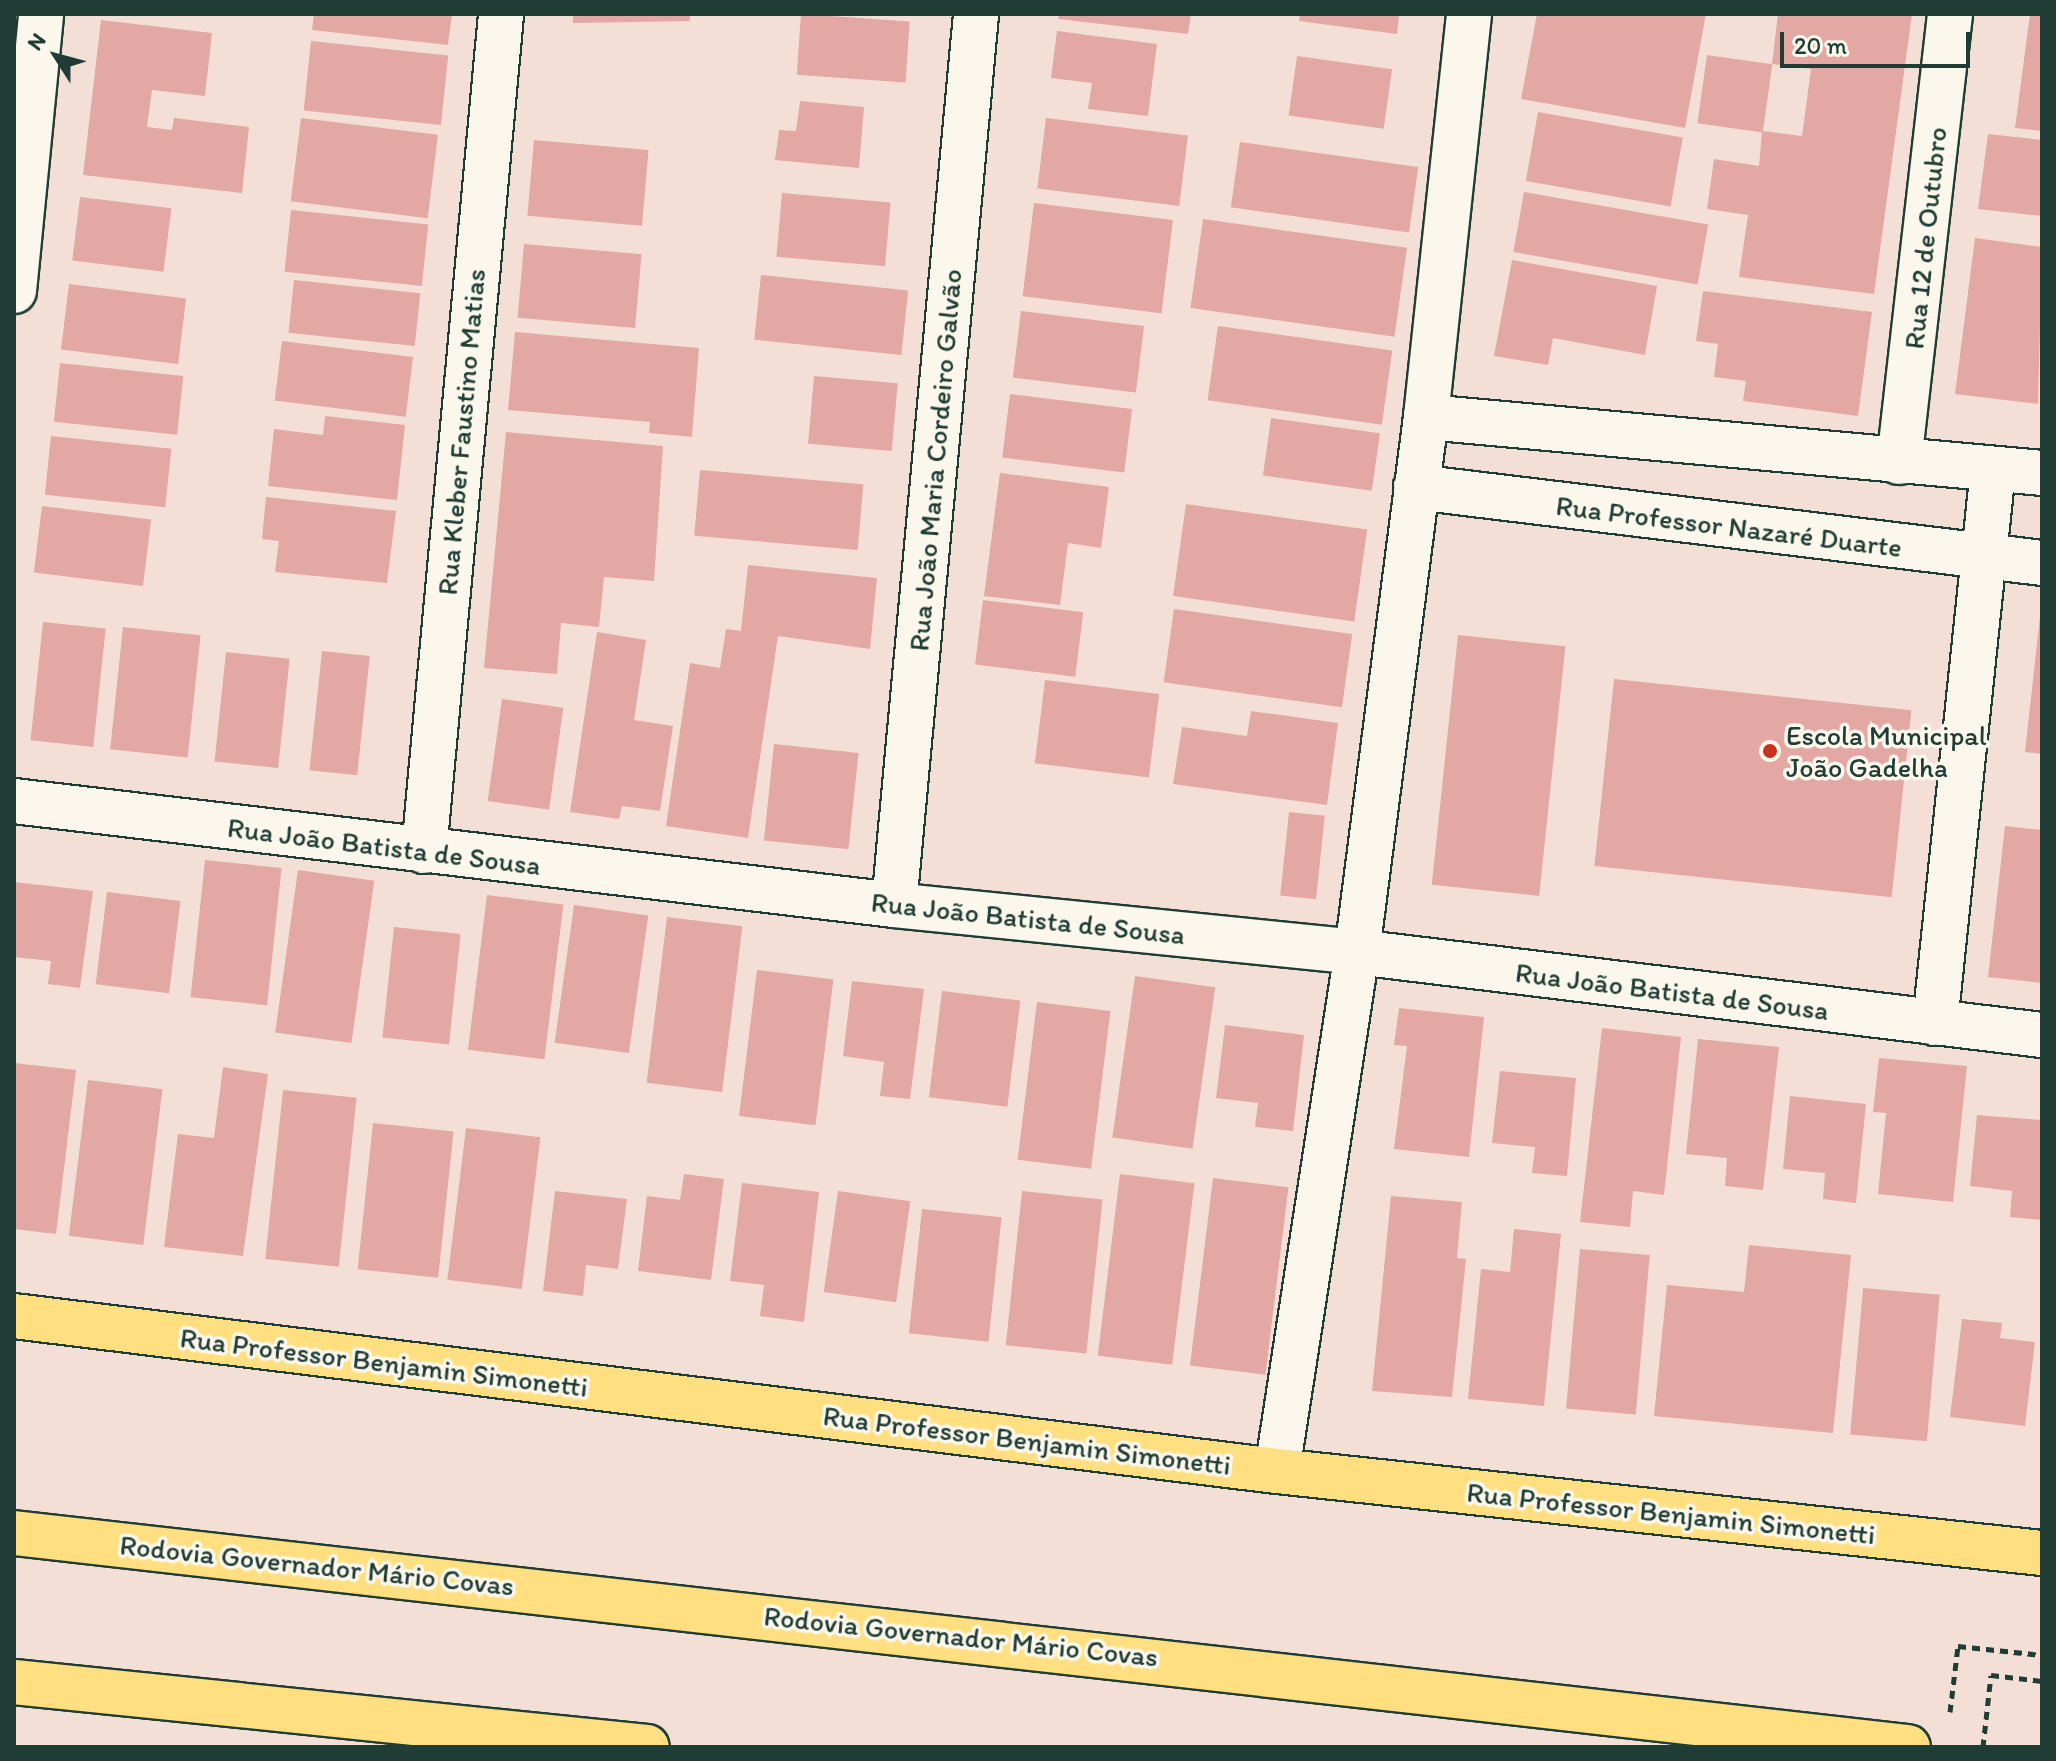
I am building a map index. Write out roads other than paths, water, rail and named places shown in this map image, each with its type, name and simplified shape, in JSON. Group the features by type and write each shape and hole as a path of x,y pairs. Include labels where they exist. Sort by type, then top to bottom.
{"main road":[{"name":"Rua Professor Benjamin Simonetti","path":"14,1316 1277,1471 2042,1553"},
{"name":"Rodovia Governador Mário Covas","path":"14,1533 1908,1747"},
{"path":"14,1682 647,1747"}],"street":[{"path":"14,291 41,14"},
{"name":"Rua Kleber Faustino Matias","path":"424,851 501,14"},
{"name":"Rua João Maria Cordeiro Galvão","path":"894,905 976,14"},
{"path":"1277,1471 1357,952 1426,417 1469,14"},
{"name":"Rua 12 de Outubro","path":"1899,462 1950,14"},
{"path":"1426,417 2042,473"},
{"path":"1935,1023 1993,469"},
{"name":"Rua Professor Nazaré Duarte","path":"1416,487 2042,563"},
{"name":"Rua João Batista de Sousa","path":"14,801 894,905 1357,952 2042,1035"}],"place":[{"name":"Escola Municipal João Gadelha","path":"1770,751"}]}
